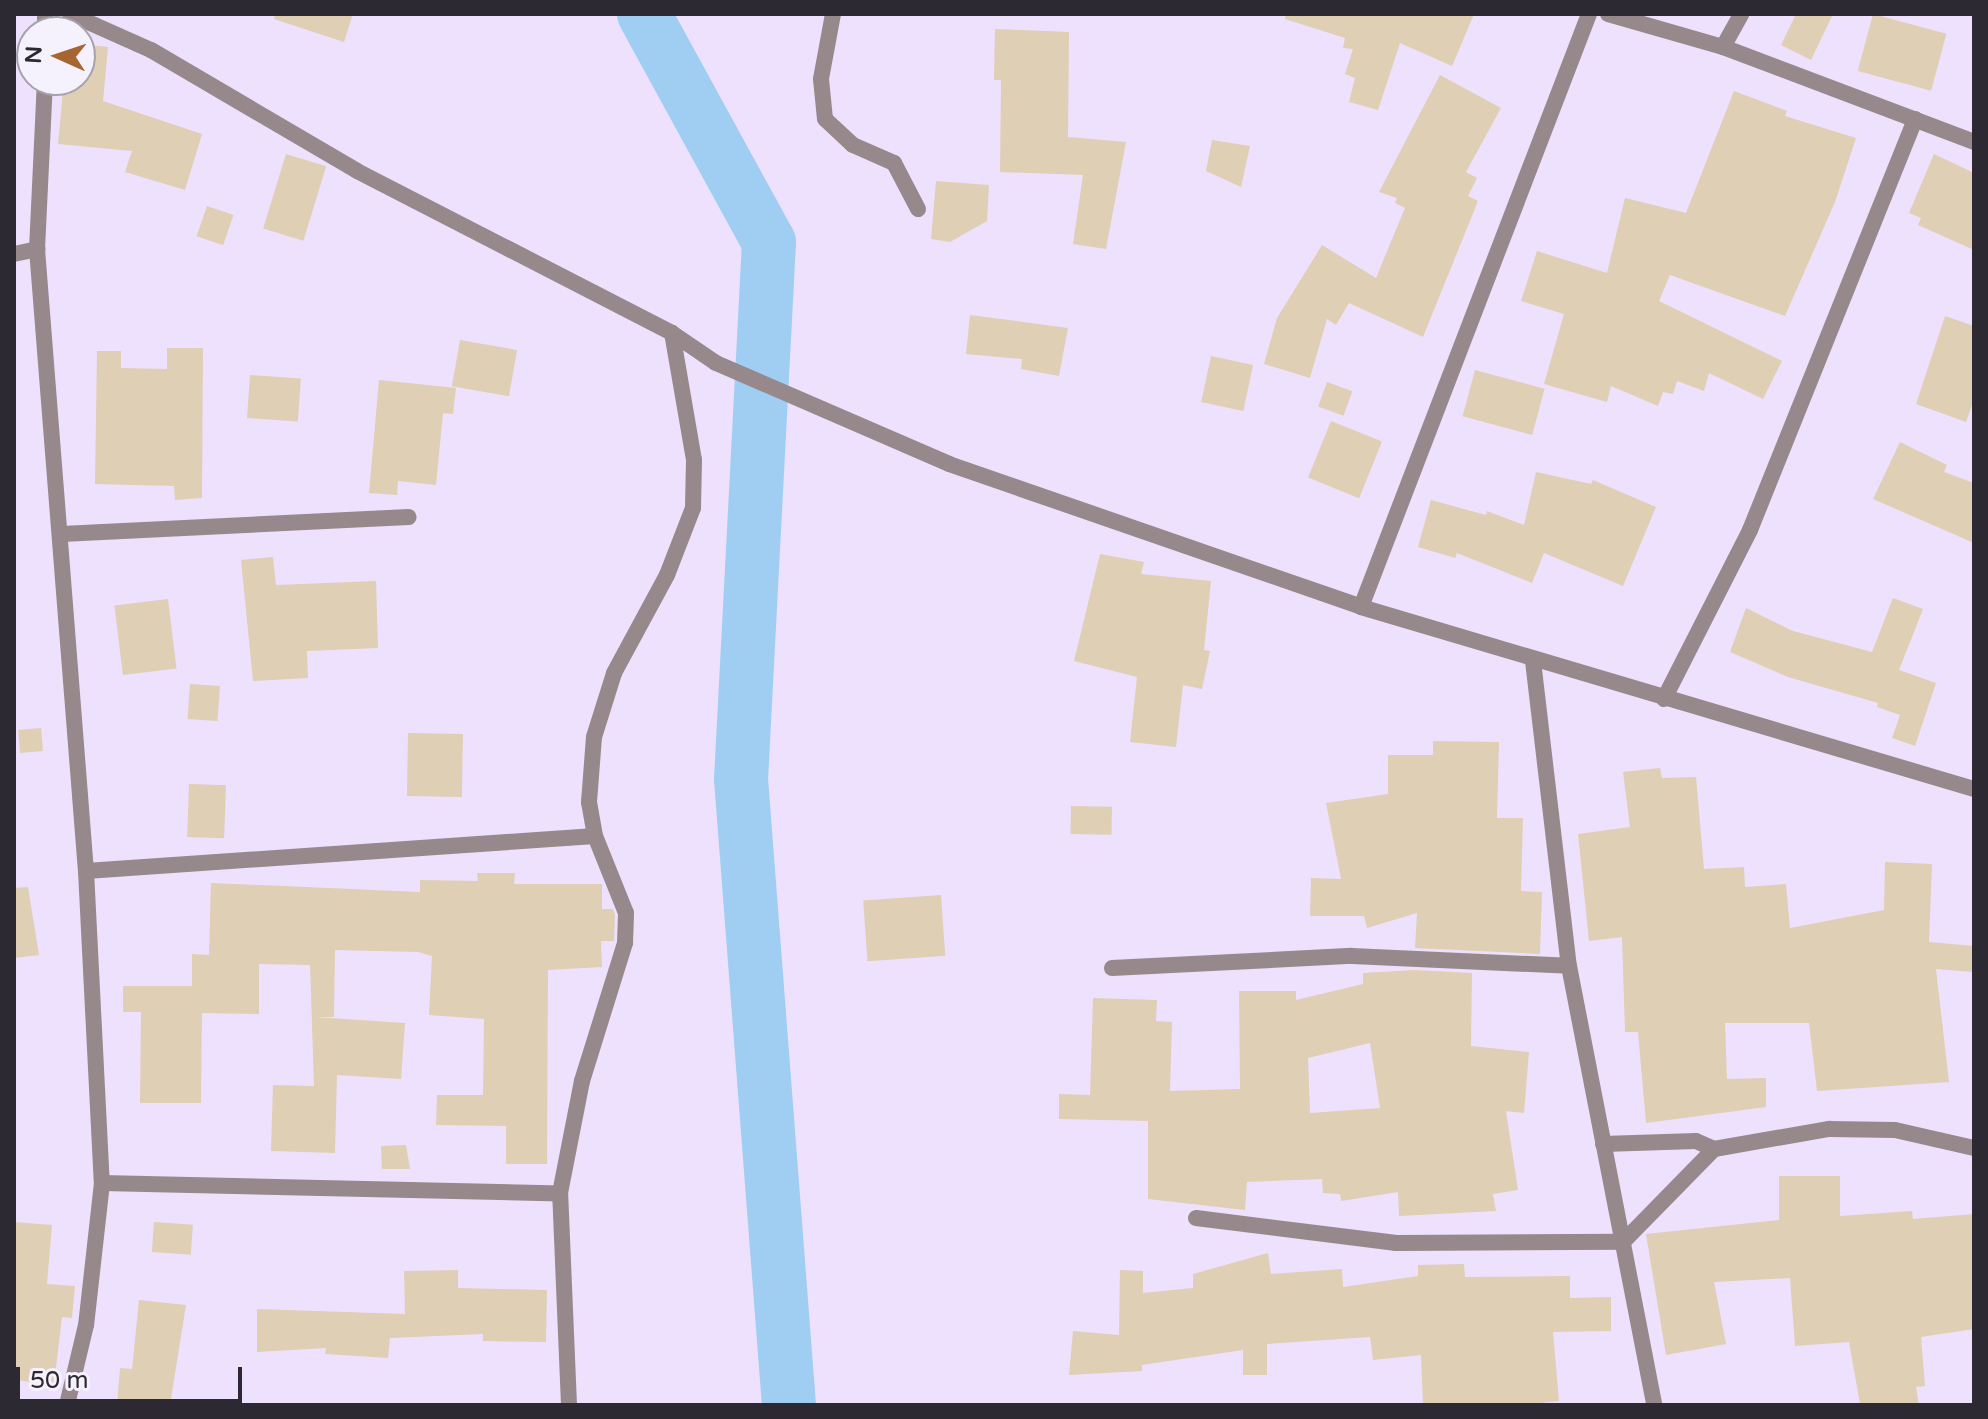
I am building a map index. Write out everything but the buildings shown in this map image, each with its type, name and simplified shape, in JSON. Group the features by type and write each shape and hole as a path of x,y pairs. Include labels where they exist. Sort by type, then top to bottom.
{"street":[{"path":"70,14 151,50 357,171 672,333 716,363 949,464 1361,607 1533,661 1974,789"},
{"path":"833,14 821,79 825,119 853,145 894,163 918,209"},
{"path":"1361,607 1589,14"},
{"path":"1608,14 1723,47 1974,142"},
{"path":"1723,47 1741,14"},
{"path":"44,96 37,249 62,534 86,871 102,1183 86,1325 67,1405"},
{"path":"1664,699 1750,530 1915,119"},
{"path":"14,254 37,249"},
{"path":"569,1405 560,1193 582,1081 625,943 626,913 595,836 589,802 594,737 614,673 667,575 693,508 694,460 672,333"},
{"path":"62,534 409,517"},
{"path":"1533,661 1569,966 1654,1405"},
{"path":"86,871 595,836"},
{"path":"1112,968 1352,956 1569,966"},
{"path":"1603,1144 1696,1141 1714,1149 1829,1129 1895,1130 1974,1148"},
{"path":"1196,1218 1396,1243 1623,1242 1714,1149"},
{"path":"102,1183 560,1193"}],"waterway":[{"path":"644,14 769,242 741,779 789,1405"}]}
